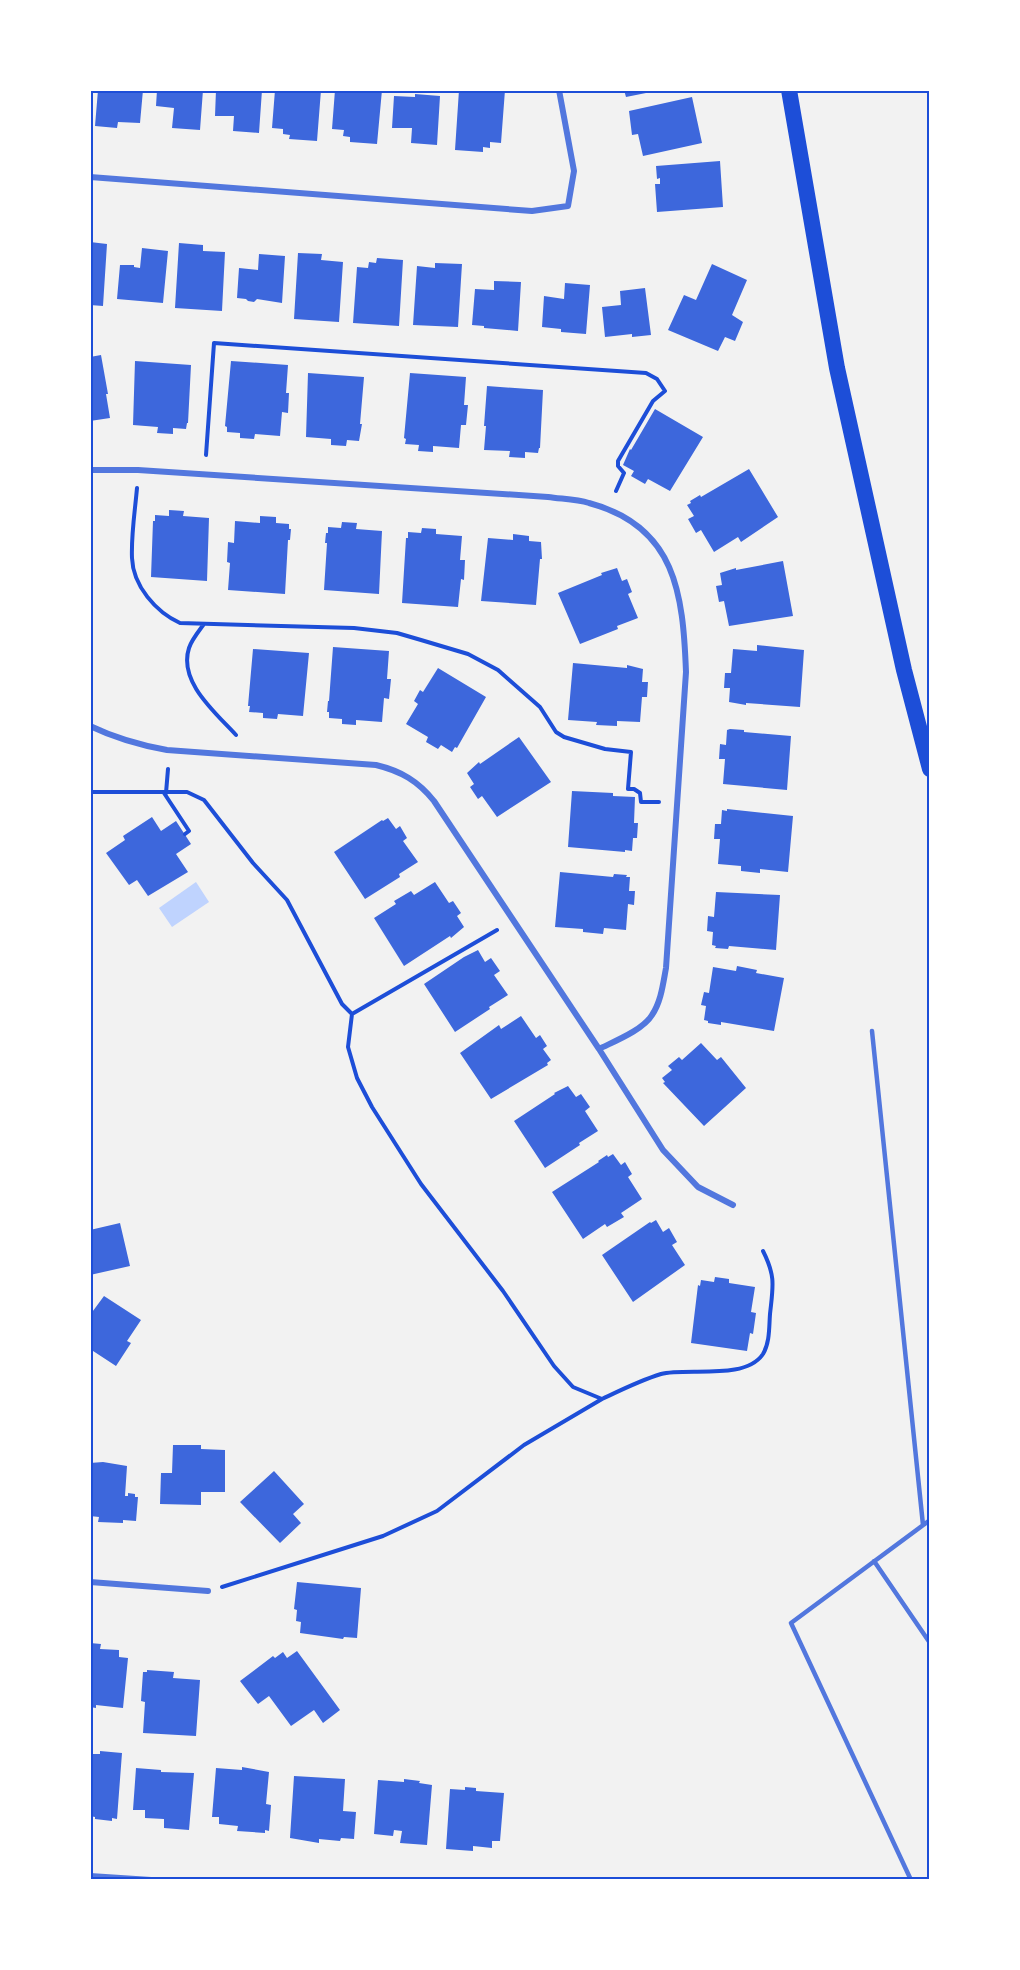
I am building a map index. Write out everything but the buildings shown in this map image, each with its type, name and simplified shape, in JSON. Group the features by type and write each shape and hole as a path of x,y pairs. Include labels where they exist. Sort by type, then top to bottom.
{"highway":[{"path":"789,90 837,368 904,670 930,769"}],"street":[{"path":"90,177 532,211 568,206 574,171 559,90"},
{"path":"90,470 149,471 548,497 586,502 606,508 623,515 649,535 663,553 675,578 685,634 687,672 666,968 661,994 652,1016 630,1033 599,1049"},
{"path":"90,726 129,742 167,750 376,765 393,769 423,787 599,1049 663,1150 698,1187 733,1205"},
{"path":"90,1582 208,1591"},
{"path":"90,1876 151,1880"}],"lane":[{"path":"872,1031 923,1525"},
{"path":"910,1880 791,1623 930,1520"},
{"path":"874,1561 930,1643"}],"path":[{"path":"206,455 214,343 646,373 657,379 666,391 653,400 618,461 618,466 624,473 616,491"},
{"path":"137,488 132,561 138,581 146,596 168,617 180,623 329,626 375,630 397,633 468,654 498,670 540,706 556,732 606,749 631,752 628,789 638,790 641,802 659,802"},
{"path":"204,624 189,648 190,674 203,698 236,735"},
{"path":"168,769 165,793 189,831 185,834"},
{"path":"90,792 187,792 204,800 253,863 287,900 342,1004 352,1014"},
{"path":"352,1014 496,930"},
{"path":"352,1014 348,1047 357,1078 372,1107 421,1184 503,1291 554,1366 573,1387 602,1399"},
{"path":"208,1591 383,1536 437,1511 524,1445 602,1399 663,1373 715,1372 748,1366 762,1354 768,1340 774,1276 763,1251"}],"water":[{"path":"196,882 209,902 172,927 159,908"}]}
